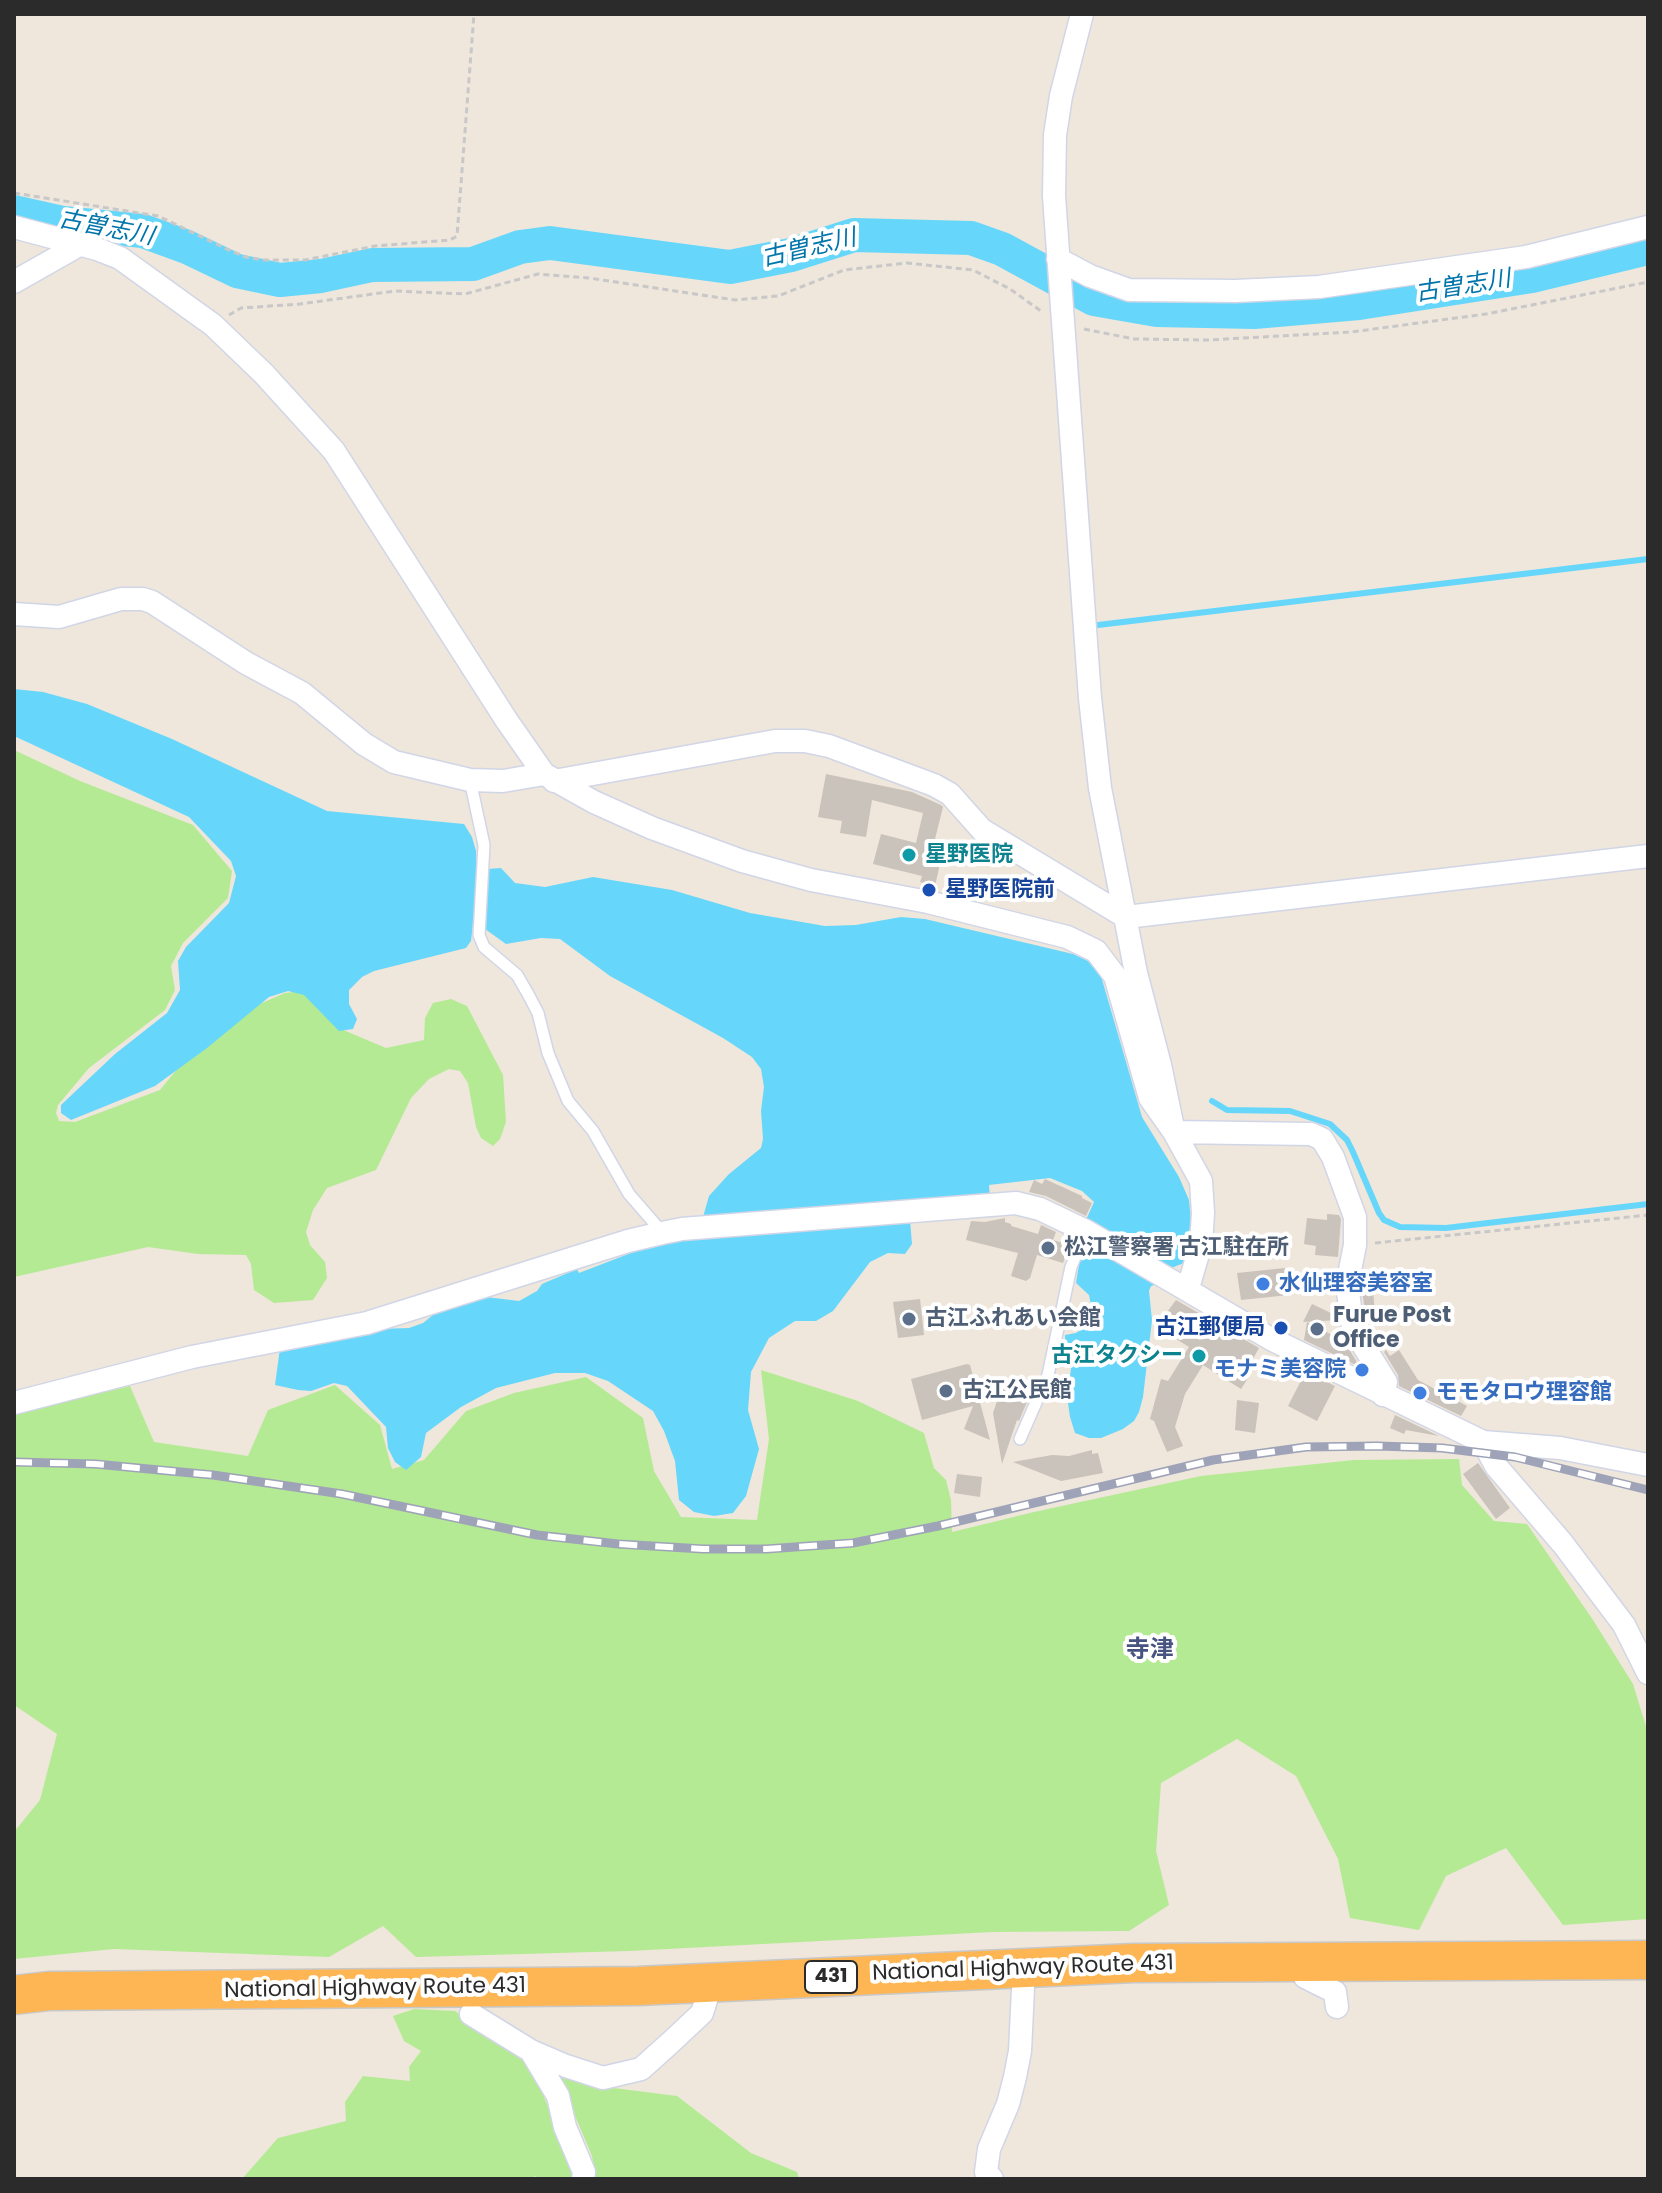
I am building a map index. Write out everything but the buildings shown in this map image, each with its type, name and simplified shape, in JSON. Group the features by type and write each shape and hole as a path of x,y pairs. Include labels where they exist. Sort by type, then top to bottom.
{"highway":[{"name":"National Highway Route 431","path":"14,1995 49,1991 330,1990 708,1983 1134,1963 1648,1960"}],"street":[{"path":"1082,14 1061,96 1055,135 1054,196 1092,713 1100,788 1136,973 1174,1132"},
{"path":"14,227 81,244 120,258 213,325 264,374 334,451 507,721 549,777 594,802 652,828 742,861 811,880 928,902 1083,943 1105,960 1115,976 1150,1098 1174,1132 1201,1181 1201,1244 1188,1288"},
{"path":"1058,264 1129,290 1305,288 1526,257 1648,227"},
{"path":"14,282 81,244"},
{"path":"14,614 59,617 121,599 152,602 246,663 302,693 364,744 394,762 470,780 549,777 775,741 805,741 829,746 934,785 950,794 982,830 1126,917 1648,856"},
{"path":"1174,1132 1311,1134 1322,1139 1333,1157 1355,1217 1355,1245 1347,1285 1353,1329 1386,1382 1383,1395"},
{"path":"14,1403 192,1357 367,1323 662,1233 1016,1203 1040,1209 1086,1231 1271,1339 1483,1442 1560,1448 1648,1465"},
{"path":"1483,1442 1496,1466 1563,1544 1624,1625 1648,1673"},
{"path":"1300,1961 1305,1977 1335,1992 1337,2007"},
{"path":"992,2179 986,2172 989,2149 1008,2104 1020,2051 1024,1968"},
{"path":"471,2014 531,2051 603,2078 641,2069 702,2013 708,1983"},
{"path":"531,2051 558,2096 565,2127 584,2172 583,2179"}],"lane":[{"path":"470,780 484,845 479,935 484,947 517,975 538,1013 548,1053 568,1101 593,1131 629,1194 662,1233"},
{"path":"1020,1439 1048,1375 1071,1267 1086,1231"}],"path":[{"path":"14,193 158,216 231,251 263,260 305,260 375,246 450,240 457,236 474,14"},
{"path":"213,325 241,308 300,304 395,291 465,294 538,274 589,278 735,300 778,296 844,270 907,263 973,270 1061,316 1134,339 1208,340 1351,332 1486,314 1648,282"},
{"path":"1355,1245 1648,1215"}],"green space":[{"path":"14,750 80,781 193,825 232,871 228,898 183,943 171,966 175,990 165,1010 89,1068 58,1105 56,1113 59,1121 75,1122 160,1090 187,1057 246,1010 285,993 301,991 341,1029 386,1048 424,1040 425,1018 433,1003 451,999 467,1006 503,1075 506,1122 500,1139 493,1146 481,1138 468,1083 460,1071 449,1069 429,1079 411,1098 376,1170 327,1188 313,1210 306,1232 310,1245 325,1262 327,1278 313,1300 274,1303 254,1290 251,1264 246,1255 198,1254 148,1247 14,1277"},
{"path":"761,1370 858,1401 924,1433 934,1468 946,1480 951,1500 952,1532 1201,1476 1354,1460 1459,1459 1462,1485 1494,1521 1527,1524 1633,1684 1648,1733 1648,1919 1563,1925 1506,1848 1446,1876 1419,1930 1350,1918 1338,1859 1296,1776 1237,1739 1161,1783 1156,1851 1169,1905 1129,1931 993,1932 629,1951 416,1957 383,1926 329,1957 114,1949 14,1959 14,1832 40,1800 57,1734 14,1705 14,1413 130,1386 154,1442 248,1456 268,1410 335,1385 380,1425 392,1469 424,1460 466,1411 514,1393 586,1377 643,1418 654,1471 681,1517 757,1520 769,1439"},
{"path":"414,2009 455,2011 507,2050 528,2059 576,2173 571,2179 540,2179 535,2176 532,2179 242,2179 278,2138 346,2121 345,2102 363,2076 410,2081 409,2067 421,2051 404,2041 393,2016"},
{"path":"560,2074 598,2086 677,2096 751,2153 797,2172 799,2179 596,2179 592,2156"}],"water":[{"path":"14,689 43,692 87,704 172,739 327,811 464,824 476,851 477,889 471,941 466,948 374,971 362,977 349,990 349,1004 357,1019 353,1029 339,1031 304,995 288,991 269,997 155,1086 71,1120 61,1113 61,1105 115,1054 167,1013 180,990 178,961 186,947 229,903 236,876 231,861 189,817 14,736"},
{"path":"501,868 515,883 545,887 593,877 672,890 750,913 825,926 856,925 901,917 925,919 1073,954 1088,961 1101,976 1142,1117 1179,1177 1189,1200 1191,1221 1184,1263 1166,1270 1085,1222 1094,1202 1082,1191 1050,1178 989,1185 990,1200 703,1217 709,1196 729,1174 761,1148 764,1087 761,1069 752,1057 723,1038 610,976 560,939 541,938 506,944 485,929 487,869"},
{"path":"910,1220 912,1244 905,1254 888,1253 870,1262 833,1311 816,1321 795,1321 769,1338 751,1372 748,1410 759,1449 746,1496 733,1513 714,1516 694,1512 679,1500 675,1461 653,1411 608,1381 585,1373 555,1373 496,1388 461,1407 426,1433 421,1457 406,1470 395,1462 388,1448 386,1427 347,1386 334,1383 311,1391 275,1385 280,1348 379,1329 409,1328 433,1315 486,1297 519,1301 537,1291 542,1284 577,1269 579,1273 644,1248 644,1244"},
{"path":"1092,1239 1164,1282 1151,1286 1149,1291 1152,1320 1139,1412 1134,1421 1123,1429 1101,1438 1075,1433 1067,1396 1071,1369 1065,1335 1084,1328 1089,1320 1089,1295 1076,1283 1081,1252"}],"waterway":[{"name":"古曽志川","path":"14,212 63,223 143,231 187,247 237,271 280,280 321,276 372,265 473,264 520,247 550,243 730,267 791,255 854,235 971,238 1002,249 1094,299 1157,310 1254,312 1359,303 1532,276 1648,248"},
{"path":"1098,625 1648,559"},
{"path":"1212,1101 1227,1110 1290,1111 1330,1124 1347,1140 1379,1213 1384,1220 1400,1227 1446,1228 1648,1204"}],"railway":[{"path":"14,1462 95,1464 213,1475 342,1494 537,1535 703,1549 766,1549 853,1543 938,1526 1213,1460 1306,1447 1442,1448 1515,1457 1648,1490"}],"place":[{"name":"星野医院","path":"909,855"},
{"name":"星野医院前","path":"929,890"},
{"name":"松江警察署 古江駐在所","path":"1048,1248"},
{"name":"水仙理容美容室","path":"1263,1284"},
{"name":"古江ふれあい会館","path":"909,1319"},
{"name":"古江郵便局","path":"1281,1328"},
{"name":"Furue Post Office","path":"1317,1329"},
{"name":"古江タクシー","path":"1199,1356"},
{"name":"モナミ美容院","path":"1362,1370"},
{"name":"古江公民館","path":"946,1391"},
{"name":"モモタロウ理容館","path":"1420,1393"}],"district":[{"name":"寺津","path":"1150,1651"}]}
